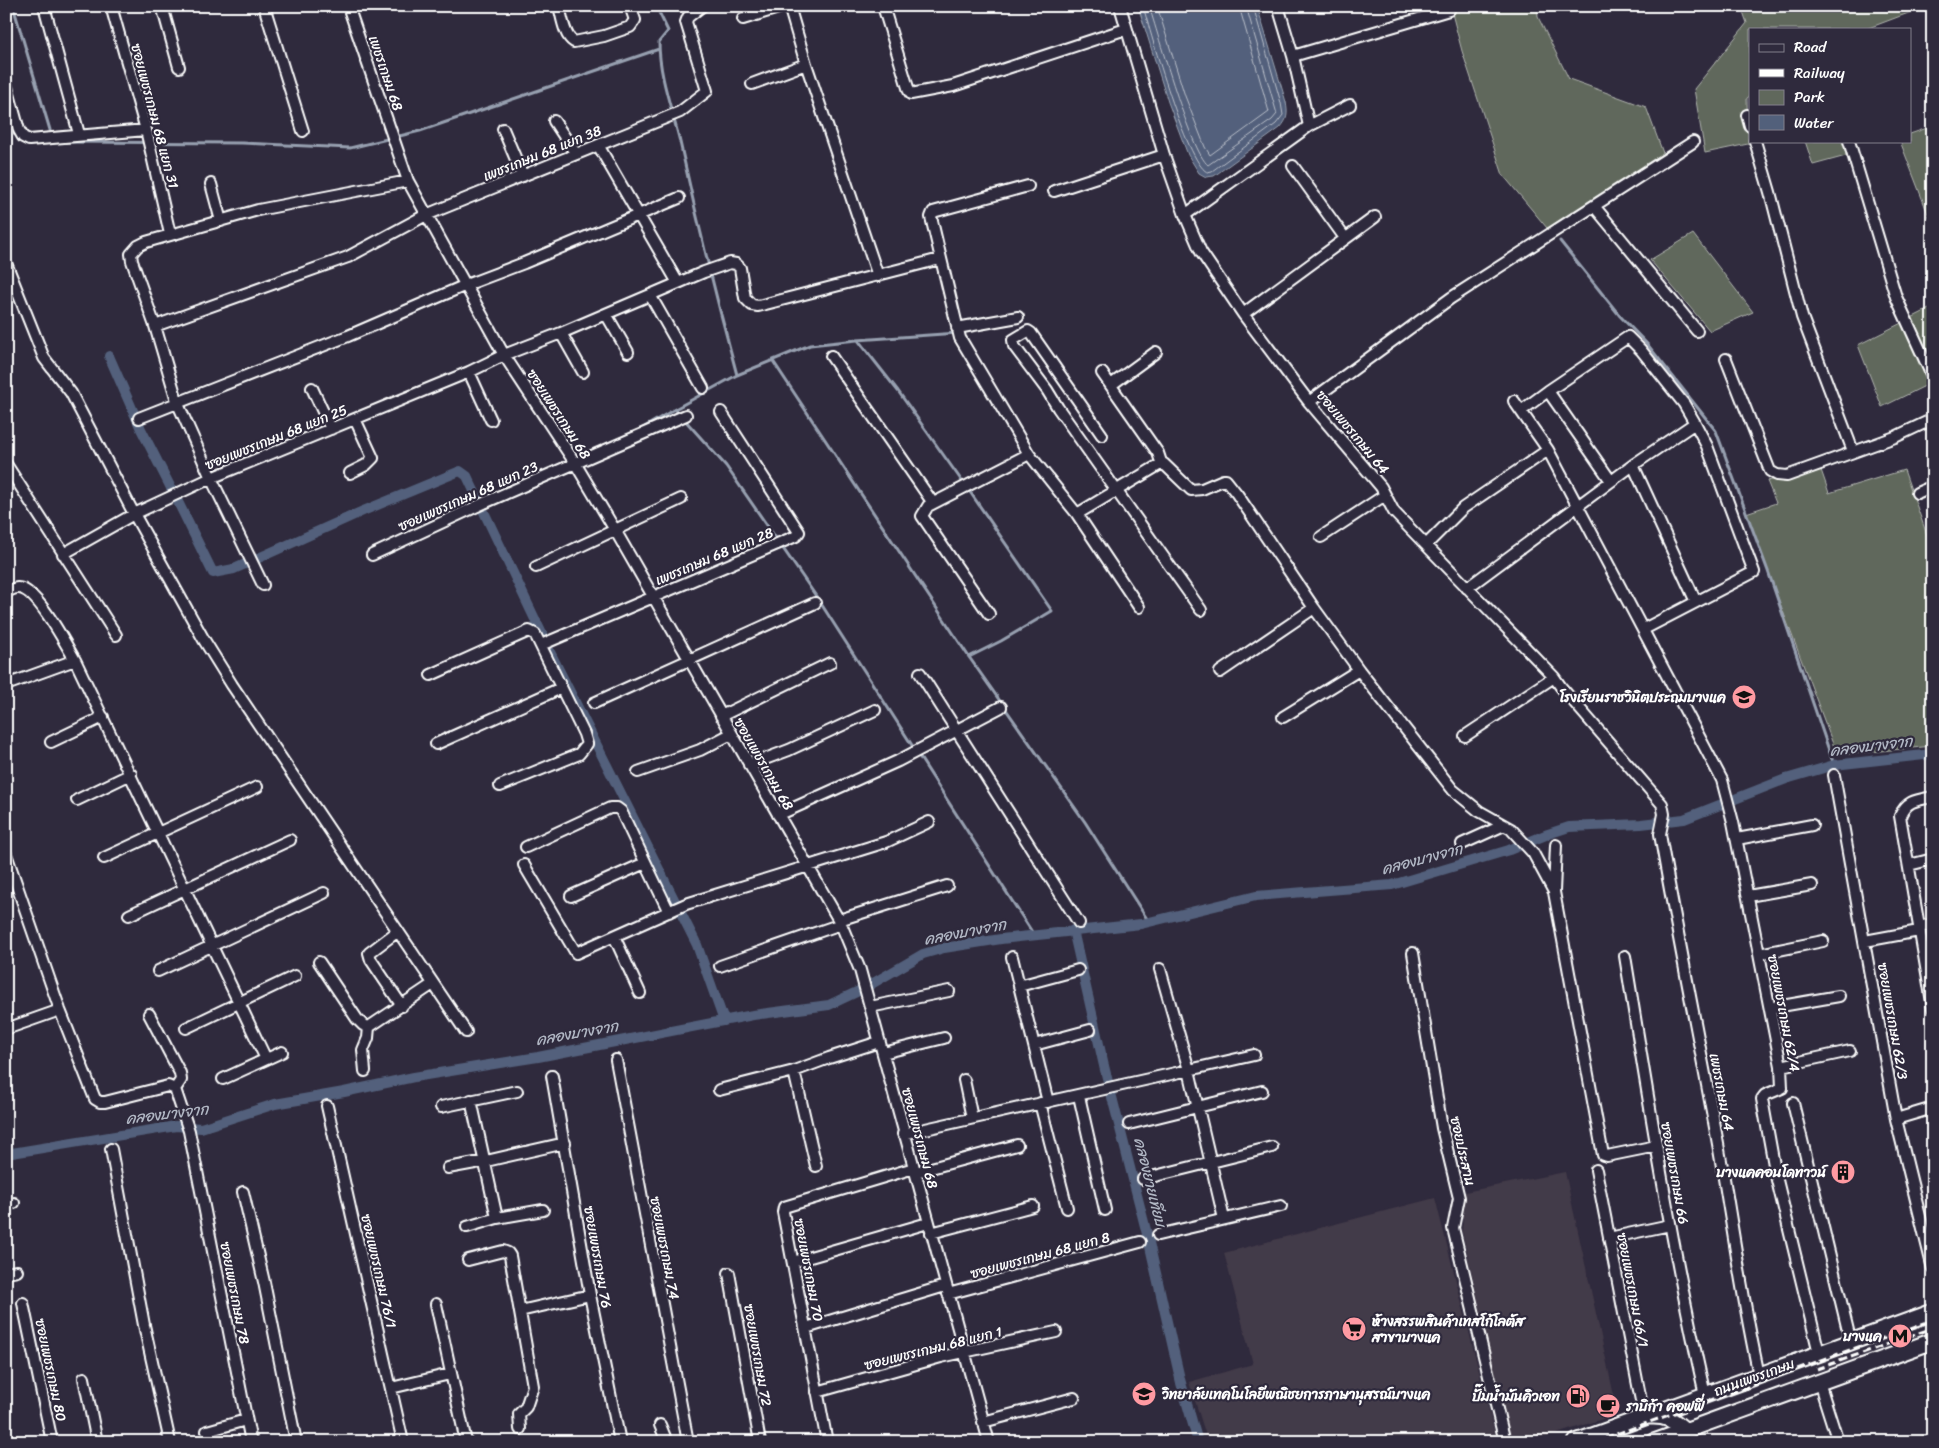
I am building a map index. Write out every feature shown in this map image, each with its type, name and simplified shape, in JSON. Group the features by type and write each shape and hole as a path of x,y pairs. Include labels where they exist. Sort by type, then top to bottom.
{"main road":[{"name":"ถนนเพชรเกษม","path":"1576,1442 1933,1312"},
{"name":"ถนนเพชรเกษม","path":"1654,1442 1933,1341"},
{"path":"1644,1416 1665,1416 1685,1431"}],"street":[{"path":"44,6 80,134"},
{"name":"ซอยเพชรเกษม 68 แยก 31","path":"111,6 146,130 170,234"},
{"path":"162,6 179,67"},
{"path":"264,6 303,131"},
{"name":"เพชรเกษม 68","path":"348,6 398,150"},
{"path":"559,6 567,33 570,40 574,42 604,36 630,27 635,20 630,6"},
{"name":"เพชรเกษม 68 แยก 38","path":"155,326 348,257 426,215 680,112 706,91 686,22 688,17 702,6"},
{"path":"743,19 785,6"},
{"path":"790,6 806,64 878,276 940,259"},
{"path":"883,6 908,91 911,94 953,86 1126,29"},
{"name":"ซอยเพชรเกษม 64","path":"1120,6 1164,155 1185,215 1201,252 1243,314 1309,402 1381,487 1394,512 1554,677 1662,804 1664,814"},
{"path":"1278,6 1293,56 1309,126"},
{"path":"1293,56 1449,10"},
{"path":"752,84 806,64"},
{"path":"6,83 20,130 23,137 29,140 80,134 146,130"},
{"path":"1185,215 1309,126 1350,105"},
{"path":"1747,115 1749,122"},
{"path":"554,121 576,154"},
{"path":"504,129 524,176"},
{"path":"1309,402 1451,298 1693,142"},
{"path":"1755,142 1802,317 1853,451"},
{"path":"1849,142 1896,298 1933,378"},
{"path":"598,145 640,214 678,283"},
{"name":"ซอยเพชรเกษม 68","path":"398,150 408,181 504,355 575,463 615,530 840,922 860,970 903,1134 915,1170 946,1290 989,1442"},
{"path":"1054,191 1164,155"},
{"path":"1293,166 1345,238"},
{"path":"263,584 211,478 178,404 155,326 132,261 132,254 138,246 170,234 258,210 408,181"},
{"path":"211,184 221,221"},
{"path":"1028,186 932,212 931,217 940,259 958,332 1030,454 1077,514 1139,607"},
{"path":"139,418 398,316 466,285 524,263 679,198"},
{"path":"1594,206 1696,331"},
{"path":"1243,314 1375,217"},
{"path":"6,263 44,358 71,393 134,514 204,640 232,685 466,1032"},
{"name":"ซอยเพชรเกษม 68 แยก 25","path":"64,554 134,514 211,478 715,268 730,263 736,264 740,268 745,298 752,305 758,306 878,276"},
{"path":"650,295 702,388"},
{"path":"606,314 628,352"},
{"path":"958,332 1018,317"},
{"path":"1102,435 1031,333 1028,331 1024,332 1013,340 1014,346 1201,610"},
{"path":"561,333 583,372"},
{"path":"1521,411 1628,337 1641,350 1678,396 1696,423 1707,446 1754,572 1644,629"},
{"path":"1111,385 1156,352"},
{"path":"831,356 933,503"},
{"path":"1726,359 1770,471 1777,476 1787,476 1895,437 1933,419"},
{"path":"469,372 491,420"},
{"path":"1102,373 1158,453 1162,465"},
{"path":"312,388 331,429"},
{"path":"1548,391 1611,481"},
{"name":"ซอยเพชรเกษม 62/4","path":"1514,401 1548,450 1627,602 1644,629 1718,770 1725,791 1748,896 1781,1066 1782,1088 1765,1095 1762,1099 1776,1176 1820,1354"},
{"name":"เพชรเกษม 68 แยก 28","path":"541,645 796,536 799,532 721,412"},
{"name":"ซอยเพชรเกษม 68 แยก 23","path":"372,555 484,503 686,415"},
{"path":"350,473 366,465 373,458 355,419"},
{"path":"1467,588 1633,465 1696,423"},
{"path":"1426,545 1463,508 1548,450"},
{"path":"989,614 922,516 924,510 933,503 1030,454"},
{"path":"6,464 10,477 64,554 116,635"},
{"path":"1077,514 1164,464 1191,490 1202,489 1226,480 1359,670 1453,790 1479,811 1507,827 1533,853 1554,892"},
{"path":"1633,465 1696,602"},
{"path":"1917,493 1933,486"},
{"path":"1321,538 1385,495"},
{"path":"536,567 681,500"},
{"path":"6,592 17,588 23,589 40,602 75,660 159,832 266,1059"},
{"path":"594,703 815,603"},
{"path":"1220,672 1314,608"},
{"path":"431,675 529,631 535,634 584,734 587,744 579,754 500,786"},
{"path":"6,685 75,660"},
{"path":"721,716 830,663"},
{"path":"1283,717 1359,670"},
{"path":"920,673 1079,923"},
{"path":"1465,736 1554,677"},
{"path":"436,744 560,688"},
{"path":"778,815 898,761 1001,707"},
{"path":"749,764 789,750 875,710"},
{"path":"51,742 103,718"},
{"path":"638,772 700,750 731,734"},
{"path":"77,800 131,774"},
{"name":"ซอยเพชรเกษม 62/3","path":"1834,775 1896,1119 1933,1269"},
{"path":"104,858 257,787"},
{"path":"1933,797 1914,801 1904,806 1900,816 1933,1008"},
{"path":"526,847 610,808 617,808 621,812 645,863 672,911"},
{"name":"เพชรเกษม 64","path":"1664,814 1660,834 1683,968 1718,1144 1747,1323 1760,1375"},
{"path":"524,865 576,953 686,904 886,842 929,822"},
{"path":"1736,839 1812,825"},
{"path":"1462,844 1507,827"},
{"path":"129,915 290,840"},
{"path":"1556,845 1554,892 1603,1154 1607,1156 1656,1146"},
{"path":"6,854 60,1010 95,1099 105,1102 168,1086 175,1089 181,1080 180,1073 150,1014"},
{"path":"1909,865 1933,859"},
{"path":"571,896 645,863"},
{"path":"1748,896 1812,885"},
{"path":"720,966 840,922 947,886"},
{"path":"158,971 324,892"},
{"path":"1864,941 1919,929 1933,924"},
{"path":"398,931 369,953 371,960 402,1006"},
{"path":"614,936 640,993"},
{"path":"1759,954 1823,941"},
{"name":"ซอยประสาน","path":"1414,953 1442,1128 1459,1198 1453,1228 1505,1442"},
{"name":"ซอยเพชรเกษม 66","path":"1625,956 1682,1292 1705,1395"},
{"path":"1012,957 1034,1045 1044,1102 1067,1208"},
{"path":"319,962 357,1019 363,1025 369,1027"},
{"path":"1160,969 1189,1070 1224,1219"},
{"path":"1019,986 1078,970"},
{"path":"186,1028 295,976"},
{"path":"369,1027 433,984"},
{"path":"869,1003 949,991"},
{"path":"1770,1008 1839,996"},
{"path":"6,1029 60,1010"},
{"path":"365,1071 363,1050 368,1038 369,1027"},
{"path":"1034,1045 1090,1030"},
{"path":"882,1053 944,1038"},
{"path":"720,1090 794,1071 880,1042"},
{"path":"1781,1066 1850,1051"},
{"path":"223,1079 282,1052"},
{"path":"903,1134 1044,1102 1079,1096 1254,1055"},
{"name":"ซอยเพชรเกษม 74","path":"616,1060 688,1442"},
{"path":"794,1071 816,1166"},
{"name":"ซอยเพชรเกษม 76","path":"552,1076 590,1295 620,1442"},
{"path":"964,1080 972,1118"},
{"name":"ซอยเพชรเกษม 78","path":"175,1089 189,1131 251,1442"},
{"path":"1129,1124 1262,1090"},
{"path":"440,1107 517,1091"},
{"path":"1079,1096 1105,1210"},
{"path":"471,1100 486,1161 497,1218"},
{"path":"1793,1103 1851,1342"},
{"name":"ซอยเพชรเกษม 76/1","path":"327,1106 403,1442"},
{"path":"1896,1119 1933,1108"},
{"path":"448,1168 565,1143"},
{"path":"915,1170 1017,1145"},
{"path":"1143,1179 1272,1147"},
{"path":"111,1149 144,1324 170,1442"},
{"name":"ซอยเพชรเกษม 70","path":"827,1442 784,1207 915,1170"},
{"name":"ซอยเพชรเกษม 66/1","path":"1596,1170 1644,1416"},
{"path":"242,1192 264,1282 296,1442"},
{"path":"931,1233 1033,1206"},
{"path":"1158,1235 1282,1206"},
{"path":"467,1227 497,1218 543,1210"},
{"path":"793,1262 928,1222"},
{"path":"1609,1238 1670,1225"},
{"name":"ซอยเพชรเกษม 68 แยก 8","path":"806,1328 946,1290 1140,1242"},
{"path":"468,1260 503,1251 508,1253 533,1386 526,1407 519,1414 520,1429"},
{"path":"6,1273 17,1271"},
{"name":"ซอยเพชรเกษม 72","path":"729,1273 760,1442"},
{"path":"520,1311 590,1295"},
{"name":"ซอยเพชรเกษม 80","path":"23,1303 52,1442"},
{"path":"436,1304 466,1442"},
{"name":"ซอยเพชรเกษม 68 แยก 1","path":"817,1392 941,1357 1056,1332"},
{"path":"391,1388 450,1374"},
{"path":"84,1378 97,1442"},
{"path":"1819,1382 1838,1442"},
{"path":"983,1422 1074,1398"},
{"path":"208,1431 246,1420"},
{"path":"660,1425 667,1442"},
{"path":"1925,1442 1933,1440"}],"shaded area":[{"path":"1565,1172 1618,1414 1532,1442 1511,1442 1462,1231 1465,1192"},
{"name":"ห้างสรรพสินค้าเทสโก้โลตัส สาขาบางแค","path":"1435,1198 1497,1442 1238,1442 1237,1439 1228,1442 1208,1442 1189,1382 1253,1364 1224,1253"}],"green space":[{"path":"1450,6 1537,6 1538,17 1569,79 1646,107 1663,153 1547,228 1503,175 1462,51"},
{"path":"1741,6 1816,6 1822,10 1833,6 1927,6 1869,28 1749,28 1748,144 1705,153 1694,89 1747,23"},
{"path":"1933,126 1933,227 1900,142 1912,142 1912,133"},
{"path":"1805,142 1843,142 1846,156 1813,165"},
{"path":"1693,234 1753,312 1710,331 1650,260"},
{"path":"1933,307 1933,382 1882,407 1858,345"},
{"path":"1821,470 1829,493 1904,470 1933,552 1933,746 1848,754 1836,752 1746,513 1776,503 1767,481"}],"water":[{"path":"1138,6 1257,6 1286,102 1287,116 1285,122 1280,128 1214,176 1206,177 1199,173 1188,155 1168,102"}],"waterway":[{"path":"13,6 50,130"},
{"path":"656,6 668,31 659,42 661,67 737,375"},
{"path":"62,142 242,143 350,148 420,131 659,49"},
{"path":"1560,241 1620,316 1647,344 1716,431 1768,571 1834,765"},
{"path":"613,442 641,429 737,375 810,345 958,333 973,330"},
{"path":"858,340 898,391 964,484"},
{"path":"109,356 141,429 171,488"},
{"path":"773,361 969,657 1085,822 1149,922"},
{"path":"675,409 726,466 818,599 1034,935"},
{"path":"178,502 213,573 234,569 363,511 460,471 467,476 477,497"},
{"path":"968,489 1052,611 1001,641 969,657"},
{"path":"484,512 543,636"},
{"path":"549,650 697,945 724,1021"},
{"name":"คลองบางจาก","path":"6,1154 176,1126 201,1128 275,1104 414,1077 538,1057 753,1015 829,1005 863,989 923,954 944,948 1001,939 1141,924 1256,896 1392,885 1509,850 1569,827 1641,824 1684,819 1786,779 1834,765 1933,754"},
{"name":"คลองยายเทียบ","path":"1073,930 1104,1066 1148,1238 1181,1383 1198,1442"}],"railway":[{"path":"1594,1442 1933,1320"},
{"path":"1817,1369 1933,1328"}],"place":[{"name":"โรงเรียนราชวินิตประถมบางแค","path":"1744,697"},
{"name":"บางแคคอนโดทาวน์","path":"1843,1172"},
{"name":"ห้างสรรพสินค้าเทสโก้โลตัส สาขาบางแค","path":"1354,1329"},
{"name":"บางแค","path":"1900,1336"},
{"name":"วิทยาลัยเทคโนโลยีพณิชยการภาษานุสรณ์บางแค","path":"1144,1394"},
{"name":"ปั๊มน้ำมันคิวเอท","path":"1578,1396"},
{"name":"ราบิก้า คอฟฟี่","path":"1608,1406"}]}
